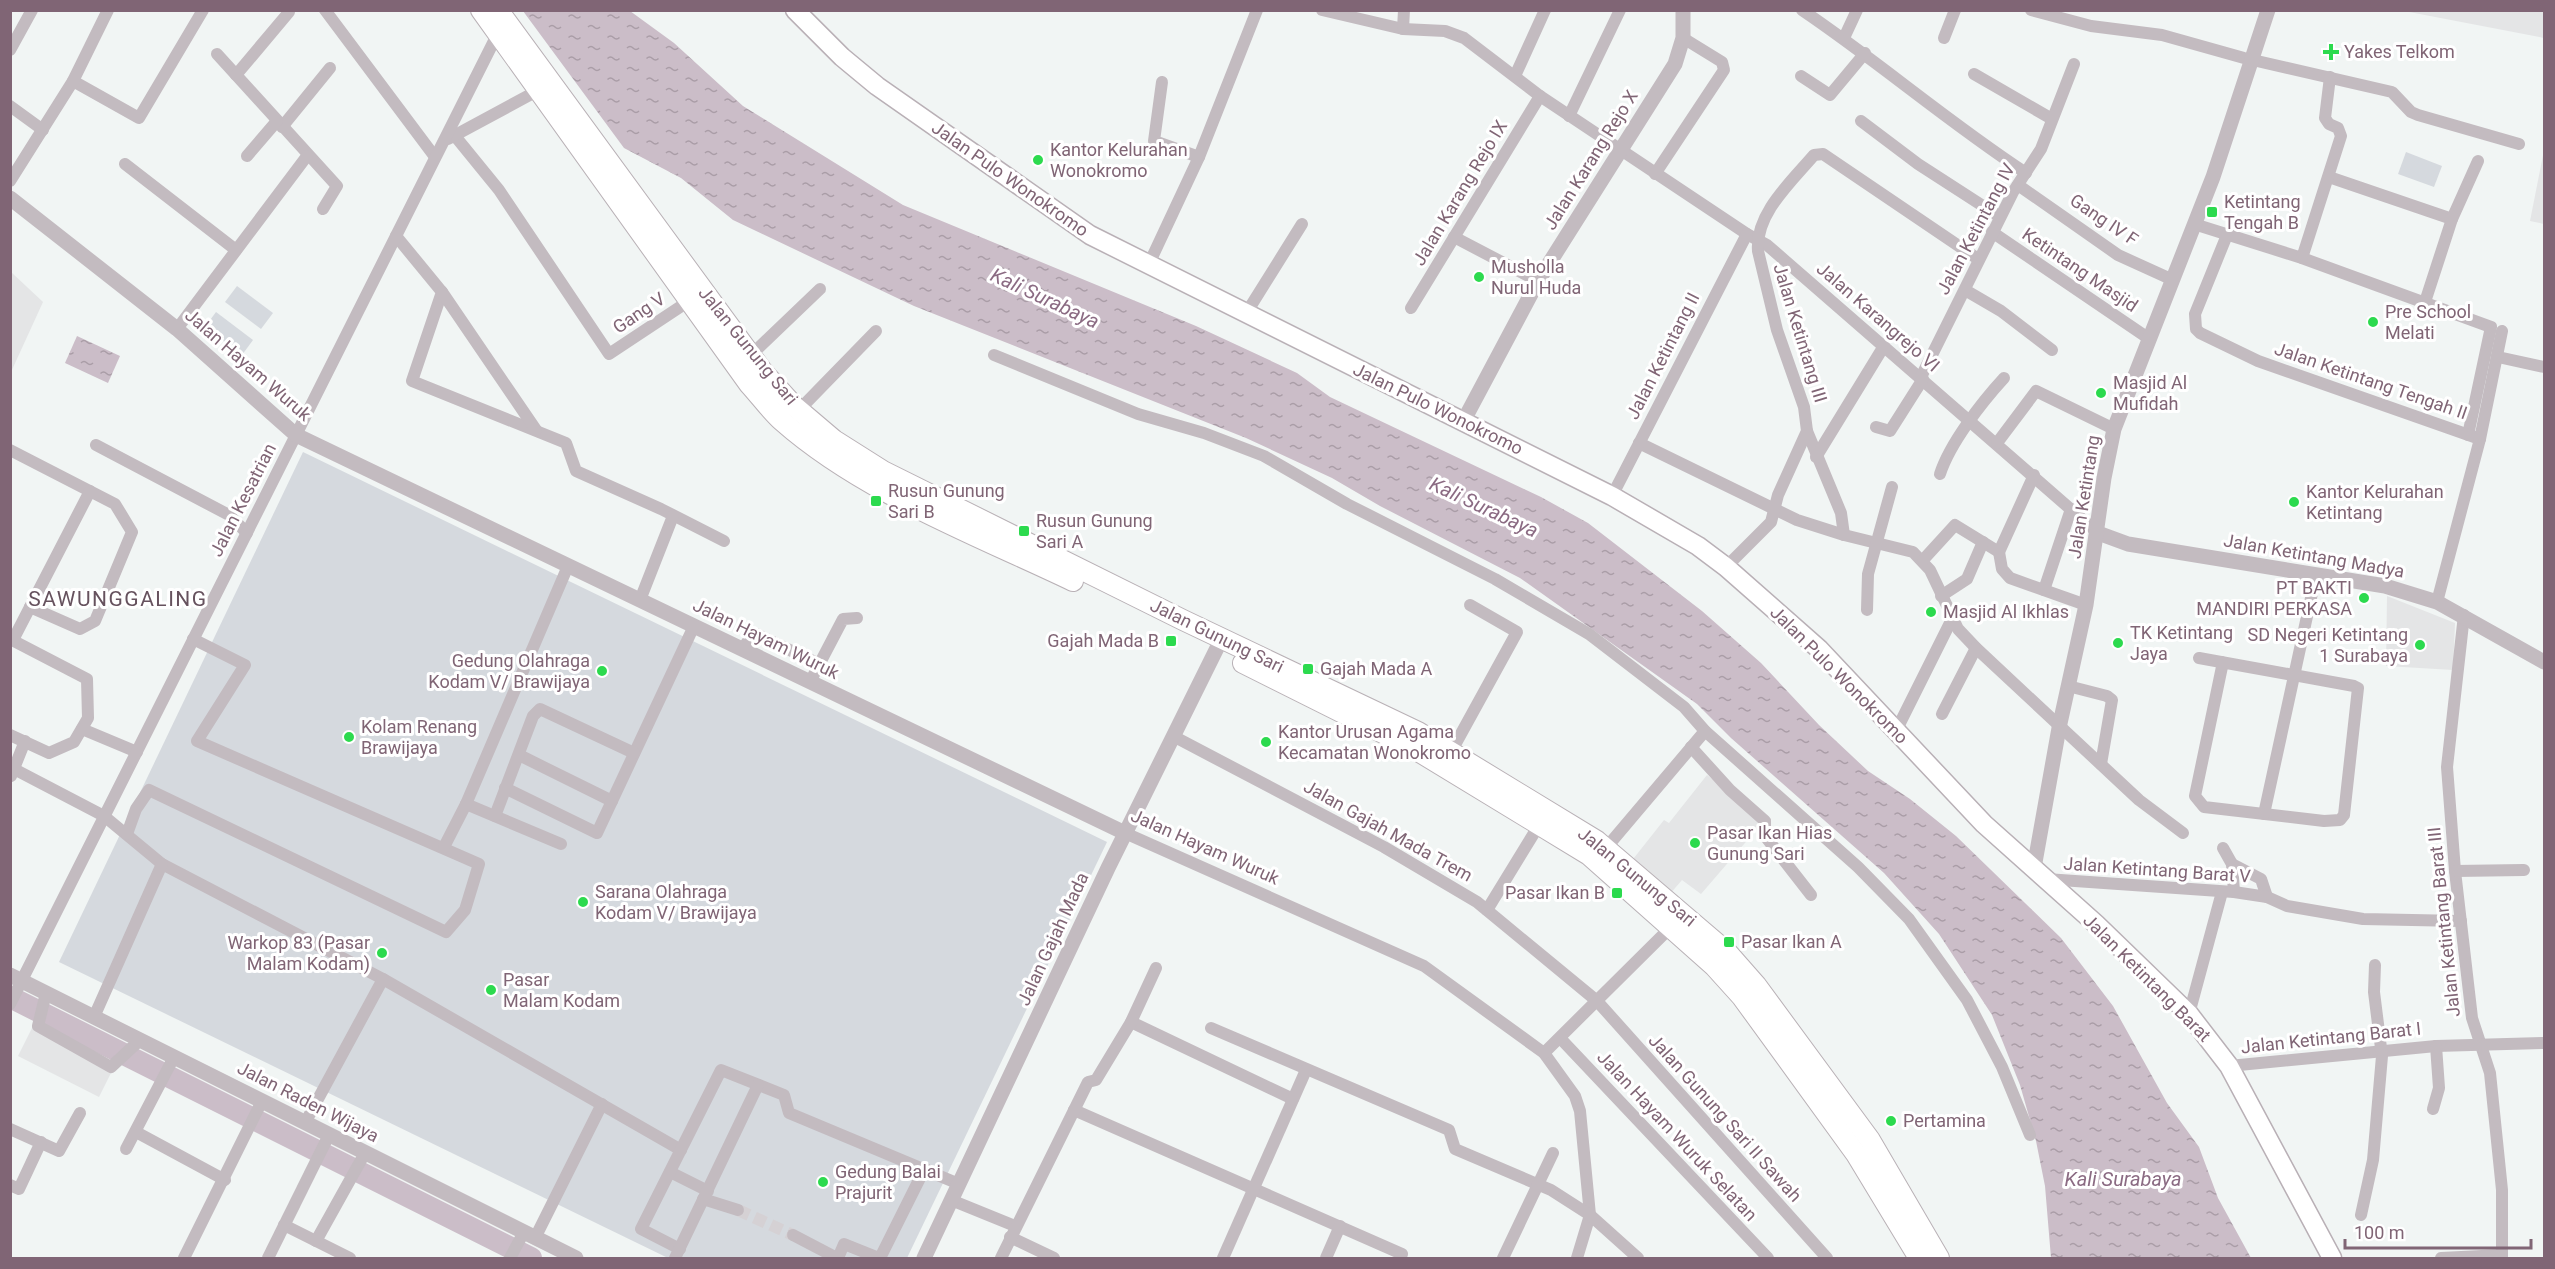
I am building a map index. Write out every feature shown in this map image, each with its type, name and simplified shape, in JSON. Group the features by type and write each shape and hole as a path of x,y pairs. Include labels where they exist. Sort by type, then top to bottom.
{"main road":[{"name":"Jalan Gunung Sari","path":"481,10 537,91 751,355 799,410 917,497"},
{"name":"Jalan Gunung Sari","path":"498,10 619,190 689,301 749,384 782,420 851,472 917,497 1219,644 1418,732 1606,848 1677,920 1769,1032 1856,1154 1919,1258"},
{"name":"Jalan Pulo Wonokromo","path":"795,10 835,51 877,86 1090,235 1612,496 1662,523 1726,567 1818,649 1984,824 2039,873"},
{"name":"Jalan Gunung Sari","path":"1219,644 1413,748 1589,855 1677,920 1727,952 1784,1021 1870,1140 1939,1258"},
{"name":"Jalan Ketintang Barat","path":"2039,873 2096,924 2189,1014 2229,1066 2332,1258"}],"street":[{"path":"10,50 32,10"},
{"path":"10,181 73,81 108,10"},
{"path":"73,81 139,118 203,10"},
{"path":"324,10 435,158"},
{"path":"1148,266 1199,157 1257,10"},
{"name":"Jalan Karangrejo VI","path":"1322,10 1403,29 1444,31 1464,38 1540,96 1654,174 1767,244 2098,533"},
{"path":"1403,29 1404,10"},
{"path":"1515,76 1545,10"},
{"path":"1569,116 1620,10"},
{"name":"Jalan Karang Rejo X","path":"1464,420 1538,281 1675,64 1683,38 1683,10"},
{"path":"1802,10 1865,53 1971,137 2026,173"},
{"path":"1844,38 1857,10"},
{"path":"1944,38 1955,10"},
{"path":"2031,10 2091,26 2162,35 2254,60 2392,92 2411,112 2518,144"},
{"name":"Jalan Ketintang","path":"2039,873 2059,728 2086,605 2104,478 2114,429 2194,224 2254,60 2268,10"},
{"path":"236,75 289,12"},
{"name":"Jalan Kesatrian","path":"13,999 16,978 137,752 435,158 449,138 497,35"},
{"path":"1654,174 1724,70 1722,62 1683,38"},
{"path":"1801,76 1830,95 1865,53"},
{"path":"217,54 307,156 337,186 322,209"},
{"name":"Jalan Ketintang IV","path":"1876,427 1890,431 1922,378 1938,337 1965,290 1992,232 2018,184 2041,149 2074,64"},
{"path":"246,156 330,68"},
{"path":"1974,74 2052,119"},
{"path":"2302,258 2341,136 2338,128 2329,124 2325,118 2331,77"},
{"path":"1162,82 1154,142 1199,157"},
{"path":"449,138 537,91"},
{"name":"Jalan Karang Rejo IX","path":"1411,308 1540,96"},
{"path":"10,106 44,130"},
{"path":"1861,121 1909,159 2000,217"},
{"name":"Gang V","path":"449,138 499,190 609,354 689,301"},
{"path":"1752,236 1814,155 1820,153 1978,259"},
{"path":"177,329 307,156"},
{"path":"2425,302 2452,219 2478,161"},
{"path":"125,164 236,250"},
{"path":"2329,177 2452,219"},
{"name":"Gang IV F","path":"2018,184 2118,255 2173,280"},
{"name":"Jalan Hayam Wuruk","path":"10,198 177,329 296,435 1125,833 1424,966 1545,1053 1575,1096 1580,1111 1590,1215"},
{"path":"1247,312 1302,224"},
{"name":"Jalan Ketintang Tengah II","path":"2194,224 2302,258 2491,327 2474,437 2258,361 2200,333 2196,329 2195,314 2227,235"},
{"name":"Ketintang Masjid","path":"1992,232 2148,338"},
{"path":"396,236 442,292 537,431"},
{"name":"Jalan Ketintang III","path":"1726,567 1766,530 1776,510 1778,495 1807,431 1804,407 1777,330 1752,236"},
{"name":"Jalan Ketintang II","path":"1612,496 1752,236"},
{"path":"1454,237 1538,281"},
{"path":"751,355 785,319 820,289"},
{"path":"1965,290 2001,311 2052,350"},
{"path":"442,292 412,381 566,443 576,471 723,541"},
{"path":"799,410 876,331"},
{"path":"2437,602 2474,437 2498,357 2502,331"},
{"path":"1816,457 1884,346"},
{"path":"994,355 1138,414 1204,433 1264,456 1347,504 1495,579 1589,634 1684,708 1705,731 1858,867 1909,919 1967,1000 2002,1066 2030,1135"},
{"path":"2498,357 2544,368"},
{"path":"1940,474 1956,442 1986,397 2004,378"},
{"path":"1997,443 2036,391 2114,429"},
{"path":"1807,431 1841,513 1844,535"},
{"path":"1639,443 1776,510 1844,535 1913,552 1923,560 1958,629 1976,648 2059,728 2139,800 2183,833"},
{"path":"96,445 229,515 247,533"},
{"path":"10,450 115,504 132,532 94,621 80,629 30,607"},
{"path":"2034,475 1999,552 2005,574 2086,605"},
{"path":"1867,610 1868,574 1892,487"},
{"path":"10,735 49,753 74,742 88,717 87,679 12,639 90,491"},
{"path":"2044,590 2071,508"},
{"path":"640,600 673,516"},
{"path":"1923,560 1955,525 1999,552"},
{"name":"Jalan Ketintang Madya","path":"2098,533 2128,544 2385,586 2437,602 2464,615 2544,662"},
{"path":"1941,596 1967,579 1983,542"},
{"path":"444,847 466,804 568,566"},
{"path":"2264,814 2316,575"},
{"path":"1451,752 1517,632 1470,604"},
{"name":"Jalan Ketintang Barat III","path":"2464,615 2447,767 2455,871 2472,1018 2490,1073 2502,1190 2502,1257"},
{"path":"810,682 843,619 857,618"},
{"path":"1896,731 1952,619"},
{"path":"505,788 597,833 693,626"},
{"path":"742,649 754,633 819,664"},
{"path":"127,834 136,808 149,790 446,932 465,910 479,864 197,741 245,665 193,639"},
{"name":"Jalan Gajah Mada","path":"924,1258 1125,833 1219,644"},
{"path":"1942,714 1976,648"},
{"path":"2199,658 2223,662 2293,675 2358,688 2344,815 2335,822 2204,807 2195,796 2223,662"},
{"path":"2068,686 2107,696 2112,700 2101,764"},
{"path":"495,816 533,716 540,709 634,753"},
{"path":"82,729 137,752"},
{"path":"1606,848 1705,731"},
{"name":"Jalan Gajah Mada Trem","path":"1173,736 1384,847 1487,910 1597,1001"},
{"path":"25,741 12,773 104,816 162,864 383,979 681,1150"},
{"path":"1691,747 1730,790 1765,821 1767,826 1765,836 1811,895"},
{"path":"519,755 612,801"},
{"path":"466,804 561,844"},
{"path":"1487,910 1539,825"},
{"path":"2223,848 2232,864 2261,879 2267,897"},
{"path":"94,1017 162,864"},
{"path":"2189,1014 2228,892 2232,864"},
{"path":"2455,871 2524,870"},
{"name":"Jalan Ketintang Barat V","path":"2039,873 2267,897 2287,906 2363,918 2461,921"},
{"path":"1545,1053 1677,920"},
{"path":"2361,1215 2373,1160 2382,1051 2374,992 2375,965"},
{"path":"1001,1258 1088,1083 1096,1080 1131,1022 1156,968"},
{"name":"Jalan Raden Wijaya","path":"16,978 43,1006 94,1017 171,1064 260,1108 305,1123 327,1140 362,1158 576,1258"},
{"path":"305,1123 383,979"},
{"name":"Jalan Gunung Sari II Sawah","path":"1597,1001 1827,1258"},
{"path":"43,1006 38,1026 111,1067 137,1043"},
{"path":"1131,1022 1293,1099"},
{"path":"1211,1028 1449,1130 1455,1149 1538,1184 1590,1215 1638,1258"},
{"name":"Jalan Hayam Wuruk Selatan","path":"1560,1038 1768,1258"},
{"name":"Jalan Ketintang Barat I","path":"2229,1066 2436,1046 2544,1043"},
{"path":"2433,1109 2439,1088 2436,1046"},
{"path":"126,1149 171,1064"},
{"path":"758,1085 677,1254 641,1229 721,1070 784,1095 789,1113 959,1184"},
{"path":"1223,1258 1306,1070"},
{"path":"510,1258 527,1236 602,1104"},
{"path":"184,1258 260,1108"},
{"path":"1074,1110 1402,1254"},
{"path":"10,1129 59,1151 80,1113"},
{"path":"136,1132 225,1180"},
{"path":"268,1258 327,1140"},
{"path":"10,1185 19,1189 41,1142"},
{"path":"1503,1258 1553,1154"},
{"path":"316,1241 362,1158"},
{"path":"793,1235 838,1258 844,1244 879,1258 925,1168"},
{"path":"670,1172 706,1195 738,1210"},
{"path":"951,1200 1012,1232 1054,1258"},
{"path":"1577,1258 1590,1215"},
{"path":"284,1225 350,1258"},
{"path":"1326,1258 1340,1226"},
{"path":"2441,1258 2502,1257"}],"shaded area":[{"path":"2404,11 2544,11 2544,38"},
{"path":"2544,150 2544,224 2530,221"},
{"path":"2406,152 2442,166 2434,187 2398,174"},
{"path":"11,272 43,302 11,372"},
{"path":"237,286 273,313 261,329 225,302"},
{"path":"216,312 253,340 242,355 205,327"},
{"name":"Sarana Olahraga Kodam V/ Brawijaya","path":"303,452 1107,842 907,1258 668,1258 59,962"},
{"name":"SD Negeri Ketintang 1 Surabaya","path":"2387,596 2455,623 2453,670 2386,666"},
{"name":"Pasar Ikan Hias Gunung Sari","path":"1707,775 1763,822 1701,894 1682,880 1669,895 1630,863 1664,820 1669,823"},
{"path":"33,1026 114,1067 99,1097 18,1056"}],"water":[{"name":"Kali Surabaya","path":"523,11 630,11 674,43 743,106 903,205 1196,326 1297,373 1330,397 1541,497 1588,523 1702,611 1761,663 1819,725 1868,771 1910,799 1956,836 2061,938 2113,1006 2167,1103 2199,1147 2218,1198 2251,1258 2051,1258 2045,1186 2036,1141 2020,1085 1992,1015 1939,934 1884,873 1731,738 1697,704 1520,578 1380,506 1332,478 1246,438 914,306 733,220 681,178 624,148"},
{"path":"77,336 120,356 108,383 65,363"}],"waterway":[{"path":"10,997 531,1258"}],"tunnel":[{"path":"738,1210 793,1235"}],"place":[{"name":"Yakes Telkom","path":"2331,52"},
{"name":"Kantor Kelurahan Wonokromo","path":"1038,160"},
{"name":"Ketintang Tengah B","path":"2212,212"},
{"name":"Musholla Nurul Huda","path":"1479,277"},
{"name":"Pre School Melati","path":"2373,322"},
{"name":"Masjid Al Mufidah","path":"2101,393"},
{"name":"Rusun Gunung Sari B","path":"876,501"},
{"name":"Kantor Kelurahan Ketintang","path":"2294,502"},
{"name":"Rusun Gunung Sari A","path":"1024,531"},
{"name":"PT BAKTI MANDIRI PERKASA","path":"2364,598"},
{"name":"Masjid Al Ikhlas","path":"1931,612"},
{"name":"Gajah Mada B","path":"1171,641"},
{"name":"TK Ketintang Jaya","path":"2118,643"},
{"name":"SD Negeri Ketintang 1 Surabaya","path":"2420,645"},
{"name":"Gajah Mada A","path":"1308,669"},
{"name":"Gedung Olahraga Kodam V/ Brawijaya","path":"602,671"},
{"name":"Kolam Renang Brawijaya","path":"349,737"},
{"name":"Kantor Urusan Agama Kecamatan Wonokromo","path":"1266,742"},
{"name":"Pasar Ikan Hias Gunung Sari","path":"1695,843"},
{"name":"Pasar Ikan B","path":"1617,893"},
{"name":"Sarana Olahraga Kodam V/ Brawijaya","path":"583,902"},
{"name":"Pasar Ikan A","path":"1729,942"},
{"name":"Warkop 83 (Pasar Malam Kodam)","path":"382,953"},
{"name":"Pasar Malam Kodam","path":"491,990"},
{"name":"Pertamina","path":"1891,1121"},
{"name":"Gedung Balai Prajurit","path":"823,1182"}],"district":[{"name":"SAWUNGGALING","path":"118,599"}]}
